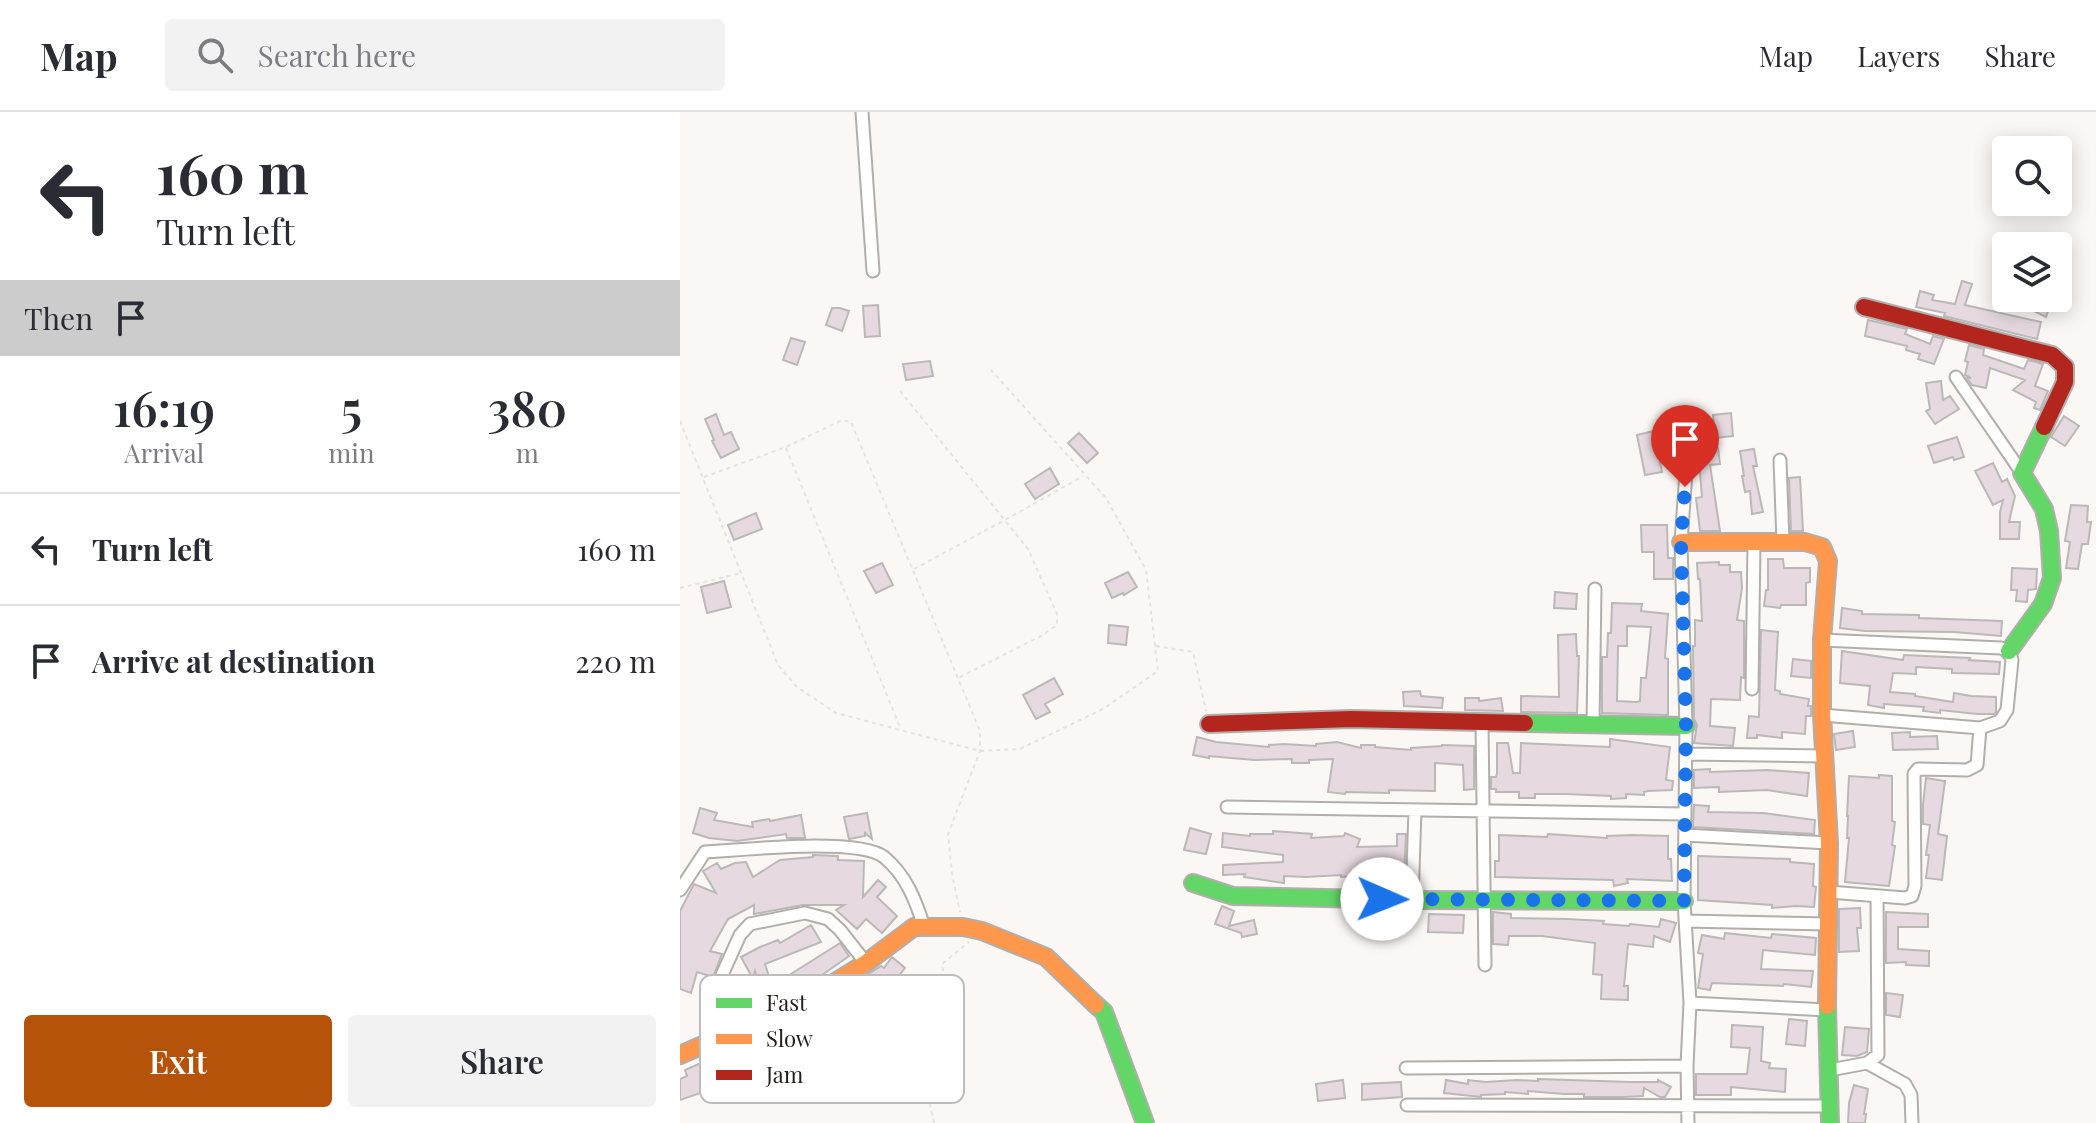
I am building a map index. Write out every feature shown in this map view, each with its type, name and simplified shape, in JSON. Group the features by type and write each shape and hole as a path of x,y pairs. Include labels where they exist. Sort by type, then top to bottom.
{"street":[{"path":"862,112 873,271"},
{"path":"1864,307 2052,355 2065,367 2065,382 2022,473"},
{"path":"1956,377 2044,509 2049,531 2052,578 2043,604 2009,651"},
{"path":"1688,1123 1690,1003 1684,901 1686,726 1681,542 1689,431"},
{"path":"1780,460 1783,542"},
{"path":"1407,1105 1688,1106 1830,1114 1827,1010 1829,843 1822,715 1822,640 1828,561 1822,547 1805,542 1681,542"},
{"path":"1752,689 1754,542"},
{"path":"1593,724 1595,589"},
{"path":"1822,640 2001,648 2009,651"},
{"path":"1822,715 1980,728 2000,721 2007,710 2012,660 2009,651"},
{"path":"1209,724 1351,719 1686,726"},
{"path":"1482,722 1485,965"},
{"path":"1829,892 1912,896 1915,886 1914,774 1918,769 1967,770 1977,765 1980,728"},
{"path":"1686,754 1823,756"},
{"path":"1227,807 1685,814"},
{"path":"1412,900 1415,810"},
{"path":"1685,835 1829,843"},
{"path":"680,890 705,852 824,845 861,848 882,855 902,877 915,899 924,927"},
{"path":"1193,883 1233,896 1684,901"},
{"path":"1830,1070 1867,1063 1878,1055 1877,896"},
{"path":"722,975 740,935 750,924 805,913 828,919 866,963"},
{"path":"1685,921 1829,924"},
{"path":"847,975 914,927 963,927 982,931 1046,957 1104,1012 1145,1123"},
{"path":"1690,1003 1827,1010"},
{"path":"680,1055 700,1046"},
{"path":"1867,1063 1905,1084 1911,1095 1912,1123"},
{"path":"1406,1068 1687,1066"}],"path":[{"path":"680,421 778,665 797,687 836,713 980,751 1020,749 1103,709 1158,671 1146,570 1106,498 991,370"},
{"path":"900,391 1028,549 1057,614 1057,625 1041,636 958,678"},
{"path":"703,478 786,447 842,420 851,422 980,731 980,751 948,834 952,874 963,927"},
{"path":"786,447 901,729"},
{"path":"913,570 1085,475"},
{"path":"680,588 741,573"},
{"path":"1155,646 1193,652 1209,724"},
{"path":"944,975 942,964 982,931"},
{"path":"930,1103 934,1123"}],"building":[{"path":"1962,281 1972,284 1965,305 2041,322 2037,339 1916,307 1920,291 1934,295 1932,300 1955,304"},
{"path":"878,305 880,336 865,337 863,306"},
{"path":"832,308 849,311 842,331 826,325"},
{"path":"1868,320 1907,329 1905,334 1930,344 1933,336 1944,339 1934,364 1918,359 1920,354 1906,350 1907,346 1865,336"},
{"path":"791,338 805,342 797,365 783,360"},
{"path":"1969,345 1984,349 1983,355 2024,369 2028,360 2043,364 2035,386 2048,391 2040,410 2034,408 2036,402 2013,390 2025,380 1990,368 1986,388 1972,385 1967,378 1971,378 1965,375"},
{"path":"930,361 933,376 906,380 903,364"},
{"path":"1941,381 1943,400 1950,396 1959,409 1935,424 1926,411 1930,409 1926,383"},
{"path":"1731,413 1733,436 1715,438 1713,415"},
{"path":"716,414 724,435 731,432 739,449 721,458 705,419"},
{"path":"2064,416 2079,426 2065,446 2051,437"},
{"path":"1654,431 1662,472 1645,475 1637,435"},
{"path":"1079,433 1098,453 1087,463 1068,443"},
{"path":"1957,437 1964,457 1934,463 1928,446"},
{"path":"1718,448 1720,464 1710,465 1720,531 1700,531 1696,498 1702,497 1698,450"},
{"path":"1754,449 1757,466 1753,466 1763,512 1752,514 1750,491 1745,492 1740,451"},
{"path":"1993,463 2002,482 2007,479 2015,496 2009,522 2020,522 2019,539 2000,539 2003,500 1993,505 1975,471"},
{"path":"1050,468 1059,484 1035,499 1025,484"},
{"path":"1800,477 1803,531 1791,531 1789,478"},
{"path":"2071,505 2088,506 2087,522 2091,522 2088,544 2082,544 2078,569 2066,568 2070,542 2065,541"},
{"path":"756,513 762,529 734,540 728,525"},
{"path":"1641,525 1667,525 1668,558 1673,558 1673,579 1654,579 1654,552 1642,552"},
{"path":"1768,559 1783,559 1784,568 1810,568 1806,605 1764,606 1768,590"},
{"path":"1719,562 1719,565 1730,565 1730,572 1741,572 1737,620 1744,621 1744,678 1741,677 1740,700 1711,699 1710,726 1735,728 1733,746 1694,743 1697,725 1694,719 1693,646 1695,620 1702,621 1697,563"},
{"path":"882,563 893,585 876,593 864,571"},
{"path":"2012,568 2037,569 2036,589 2028,590 2027,602 2016,601 2017,590 2011,590"},
{"path":"1128,572 1137,587 1112,598 1105,583"},
{"path":"724,581 731,607 707,613 701,587"},
{"path":"1555,592 1577,594 1576,609 1554,608"},
{"path":"1612,603 1642,604 1641,611 1668,614 1665,658 1668,659 1668,715 1602,713 1602,657 1607,657 1608,633 1611,633","holes":["1627,626 1651,627 1646,678 1641,678 1640,701 1617,701 1618,646 1627,646"]},
{"path":"1842,608 1862,611 1862,614 2002,621 2001,636 1840,628"},
{"path":"1109,625 1128,627 1126,645 1108,643"},
{"path":"1761,630 1778,632 1775,690 1780,694 1809,699 1811,716 1806,716 1805,734 1782,732 1782,738 1757,735 1757,738 1747,738 1749,716 1759,717"},
{"path":"1576,634 1579,656 1577,713 1521,712 1521,696 1559,697 1558,635"},
{"path":"1842,651 1903,660 1904,655 2000,662 1999,674 1952,673 1952,669 1916,667 1916,674 1893,673 1890,692 1953,702 1954,693 1996,697 1996,712 1977,714 1940,710 1940,713 1923,711 1924,707 1884,704 1884,708 1868,705 1870,686 1840,683"},
{"path":"1793,659 1811,661 1811,678 1791,676"},
{"path":"1054,678 1063,694 1045,704 1050,712 1036,719 1023,695"},
{"path":"1420,691 1421,696 1443,698 1442,708 1404,706 1403,692"},
{"path":"1465,698 1479,698 1479,701 1501,698 1503,711 1465,710"},
{"path":"1853,731 1855,747 1836,750 1834,734"},
{"path":"1910,732 1910,737 1937,736 1938,749 1893,750 1892,733"},
{"path":"1197,737 1269,747 1284,744 1316,746 1337,742 1361,748 1361,745 1375,745 1411,750 1442,745 1474,746 1474,789 1464,790 1463,765 1435,763 1435,791 1328,792 1333,759 1292,763 1292,759 1209,758 1193,755"},
{"path":"1610,739 1670,747 1666,780 1673,781 1672,790 1648,791 1644,795 1626,794 1626,798 1611,799 1611,796 1566,794 1535,794 1535,798 1519,798 1519,792 1496,792 1496,789 1491,789 1491,777 1496,777 1497,773 1497,743 1508,743 1513,773 1520,773 1521,743 1610,747"},
{"path":"1710,769 1710,772 1768,770 1809,773 1807,796 1767,790 1719,792 1719,787 1694,788 1694,770"},
{"path":"1879,775 1892,776 1892,821 1895,822 1892,845 1895,846 1889,886 1845,882 1849,776 1879,778"},
{"path":"1926,778 1945,781 1938,834 1947,836 1942,880 1926,878 1930,825 1923,824"},
{"path":"1694,805 1709,806 1708,812 1763,813 1815,820 1814,834 1693,827"},
{"path":"700,808 717,813 714,820 753,827 752,822 801,815 805,838 787,838 786,834 737,841 709,838 693,833"},
{"path":"867,813 872,839 865,833 865,836 849,839 844,817"},
{"path":"1190,828 1211,834 1206,854 1184,850"},
{"path":"1273,831 1312,834 1311,838 1344,836 1345,833 1360,839 1357,847 1397,846 1397,834 1406,834 1404,877 1386,877 1386,886 1367,886 1366,875 1284,876 1284,883 1244,877 1245,874 1223,875 1223,865 1283,862 1283,855 1222,847 1223,833 1250,836 1273,834"},
{"path":"1548,834 1607,838 1668,836 1672,881 1627,879 1628,883 1614,886 1613,880 1495,877 1495,861 1499,861 1499,835 1547,837"},
{"path":"838,856 838,860 864,861 863,897 878,880 886,887 877,897 897,916 882,933 866,919 857,929 836,910 844,905 803,905 754,914 754,905 728,919 710,951 722,954 714,975 697,972 691,993 680,989 680,911 694,884 716,893 703,871 717,863 721,869 746,862 753,877 780,860"},
{"path":"1698,856 1790,859 1790,862 1814,864 1814,907 1772,908 1772,905 1698,900"},
{"path":"1222,906 1234,911 1229,926 1254,920 1257,934 1242,937 1241,933 1215,924"},
{"path":"1860,908 1861,928 1857,928 1859,951 1839,952 1839,909"},
{"path":"1372,910 1402,911 1402,924 1372,923"},
{"path":"1493,912 1511,914 1511,918 1604,921 1603,924 1629,926 1659,927 1661,919 1676,923 1670,942 1654,936 1653,947 1628,944 1624,986 1628,986 1628,1000 1601,999 1602,975 1593,974 1595,943 1542,936 1509,936 1508,945 1493,944"},
{"path":"1886,912 1928,914 1928,927 1898,927 1898,949 1929,951 1929,966 1886,963"},
{"path":"1429,914 1464,915 1463,933 1428,932"},
{"path":"811,925 821,942 765,964 768,975 756,975 755,971 751,975 741,957 778,940 780,943"},
{"path":"1725,933 1771,938 1772,934 1816,938 1815,955 1763,950 1761,969 1813,971 1811,987 1712,983 1710,990 1698,988 1703,954 1698,953 1702,935 1724,939"},
{"path":"840,943 849,956 822,975 789,975"},
{"path":"892,957 905,968 900,975 867,975 881,966 884,968"},
{"path":"1886,993 1903,995 1900,1017 1886,1015"},
{"path":"1789,1019 1807,1021 1805,1046 1786,1044"},
{"path":"1732,1025 1763,1027 1761,1061 1770,1063 1769,1068 1786,1069 1785,1092 1731,1087 1731,1095 1696,1095 1696,1074 1747,1074 1750,1048 1731,1047"},
{"path":"1845,1027 1869,1029 1867,1052 1857,1056 1842,1055"},
{"path":"700,1063 700,1093 680,1100 680,1079 687,1076 685,1070"},
{"path":"1343,1080 1345,1098 1318,1101 1316,1084"},
{"path":"1446,1080 1468,1084 1468,1080 1658,1080 1671,1087 1665,1097 1644,1088 1643,1096 1623,1097 1584,1097 1584,1094 1528,1091 1528,1094 1505,1092 1481,1097 1444,1093"},
{"path":"1401,1082 1402,1097 1362,1100 1362,1084"},
{"path":"1854,1085 1868,1089 1865,1123 1848,1123"}],"traffic: fast":[{"path":"2009,651 2043,604 2052,578 2049,531 2044,509 2022,473 2044,427"},
{"path":"1525,723 1686,726"},
{"path":"1193,883 1233,896 1684,901"},
{"path":"1096,1005 1104,1012 1145,1123"},
{"path":"1827,1006 1830,1123"}],"traffic: slow":[{"path":"1681,542 1805,542 1822,547 1828,561 1822,640 1822,715 1829,843 1827,1006"},
{"path":"847,975 914,927 963,927 982,931 1046,957 1096,1005"},
{"path":"680,1055 700,1046"}],"traffic: jam":[{"path":"1864,307 2052,355 2065,367 2065,382 2044,427"},
{"path":"1209,724 1351,719 1525,723"}],"route":[{"path":"1382,899 1684,901 1686,726 1681,542 1685,487"}]}
